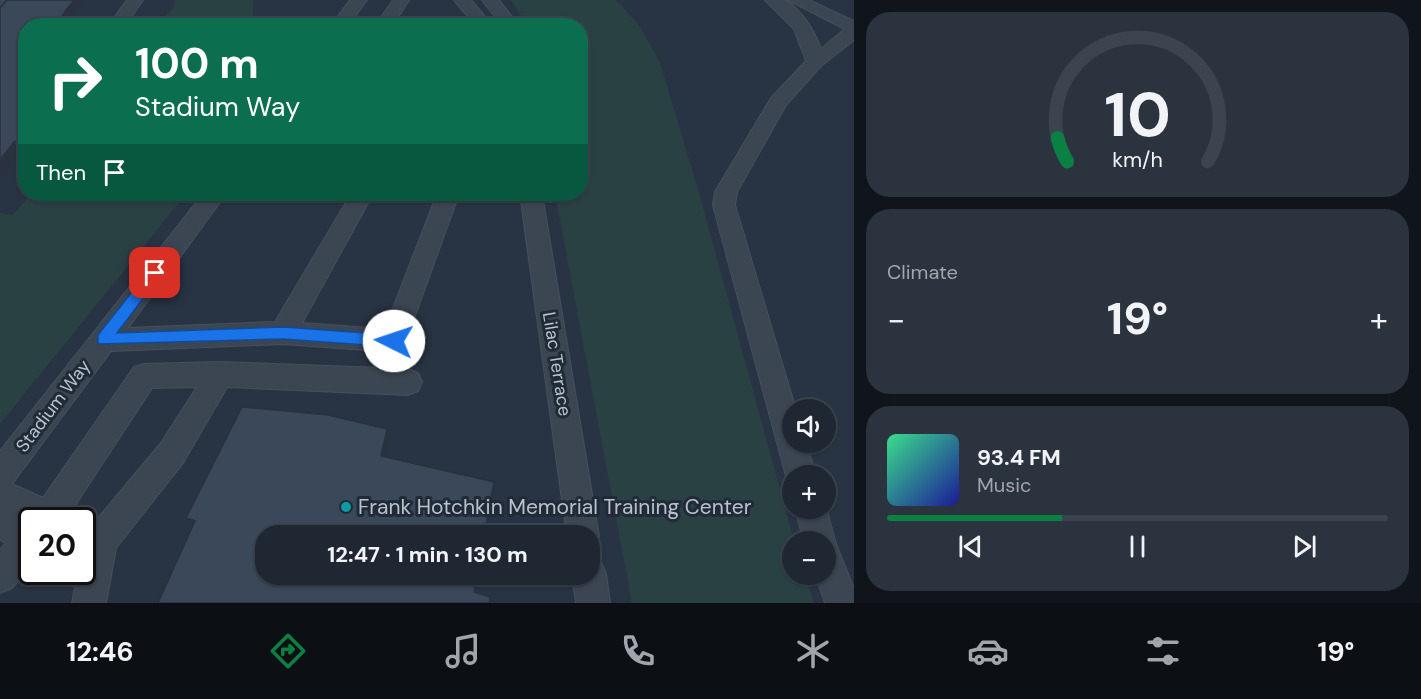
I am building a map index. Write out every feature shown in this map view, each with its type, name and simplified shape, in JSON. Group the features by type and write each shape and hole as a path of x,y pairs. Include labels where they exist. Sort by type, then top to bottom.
{"street":[{"path":"122,18 135,0"},
{"path":"345,18 359,0"},
{"path":"389,18 401,0"},
{"path":"462,0 478,18"},
{"path":"490,0 504,18"},
{"path":"773,0 800,22 810,37 815,62"},
{"path":"796,0 854,29 815,62 778,102 726,192 724,205 798,465"},
{"name":"Stadium Way","path":"0,475 210,201"},
{"path":"283,333 358,201"},
{"path":"103,340 283,333 394,341 445,201"},
{"name":"Lilac Terrace","path":"532,201 581,525"},
{"path":"96,533 172,453 220,374"},
{"path":"54,507 144,376 220,374 408,382"},
{"path":"0,495 18,507"},
{"path":"0,523 9,528 18,527"},
{"path":"0,576 18,554"},
{"path":"89,603 90,585"},
{"path":"591,585 593,603"},
{"path":"835,585 842,603"}],"green space":[{"path":"175,0 253,0 253,18 164,18 173,8"},
{"path":"511,0 616,0 639,25 660,63 697,186 782,497 782,519 788,519 791,531 782,531 782,585 808,585 814,603 632,603 556,201 588,201 588,18 521,18"},
{"path":"25,201 180,201 0,424 0,213 13,215"}],"building":[{"path":"7,0 74,0 60,18 18,18 18,142 14,142 0,160 0,8"},
{"name":"Frank Hotchkin Memorial Training Center","path":"242,407 328,415 387,429 381,456 494,482 486,525 255,525 255,585 475,585 474,592 490,597 489,603 158,603 195,521 186,518"}],"place":[{"name":"Frank Hotchkin Memorial Training Center","path":"346,507"}],"route":[{"path":"155,273 103,340 283,333 394,341"}]}
